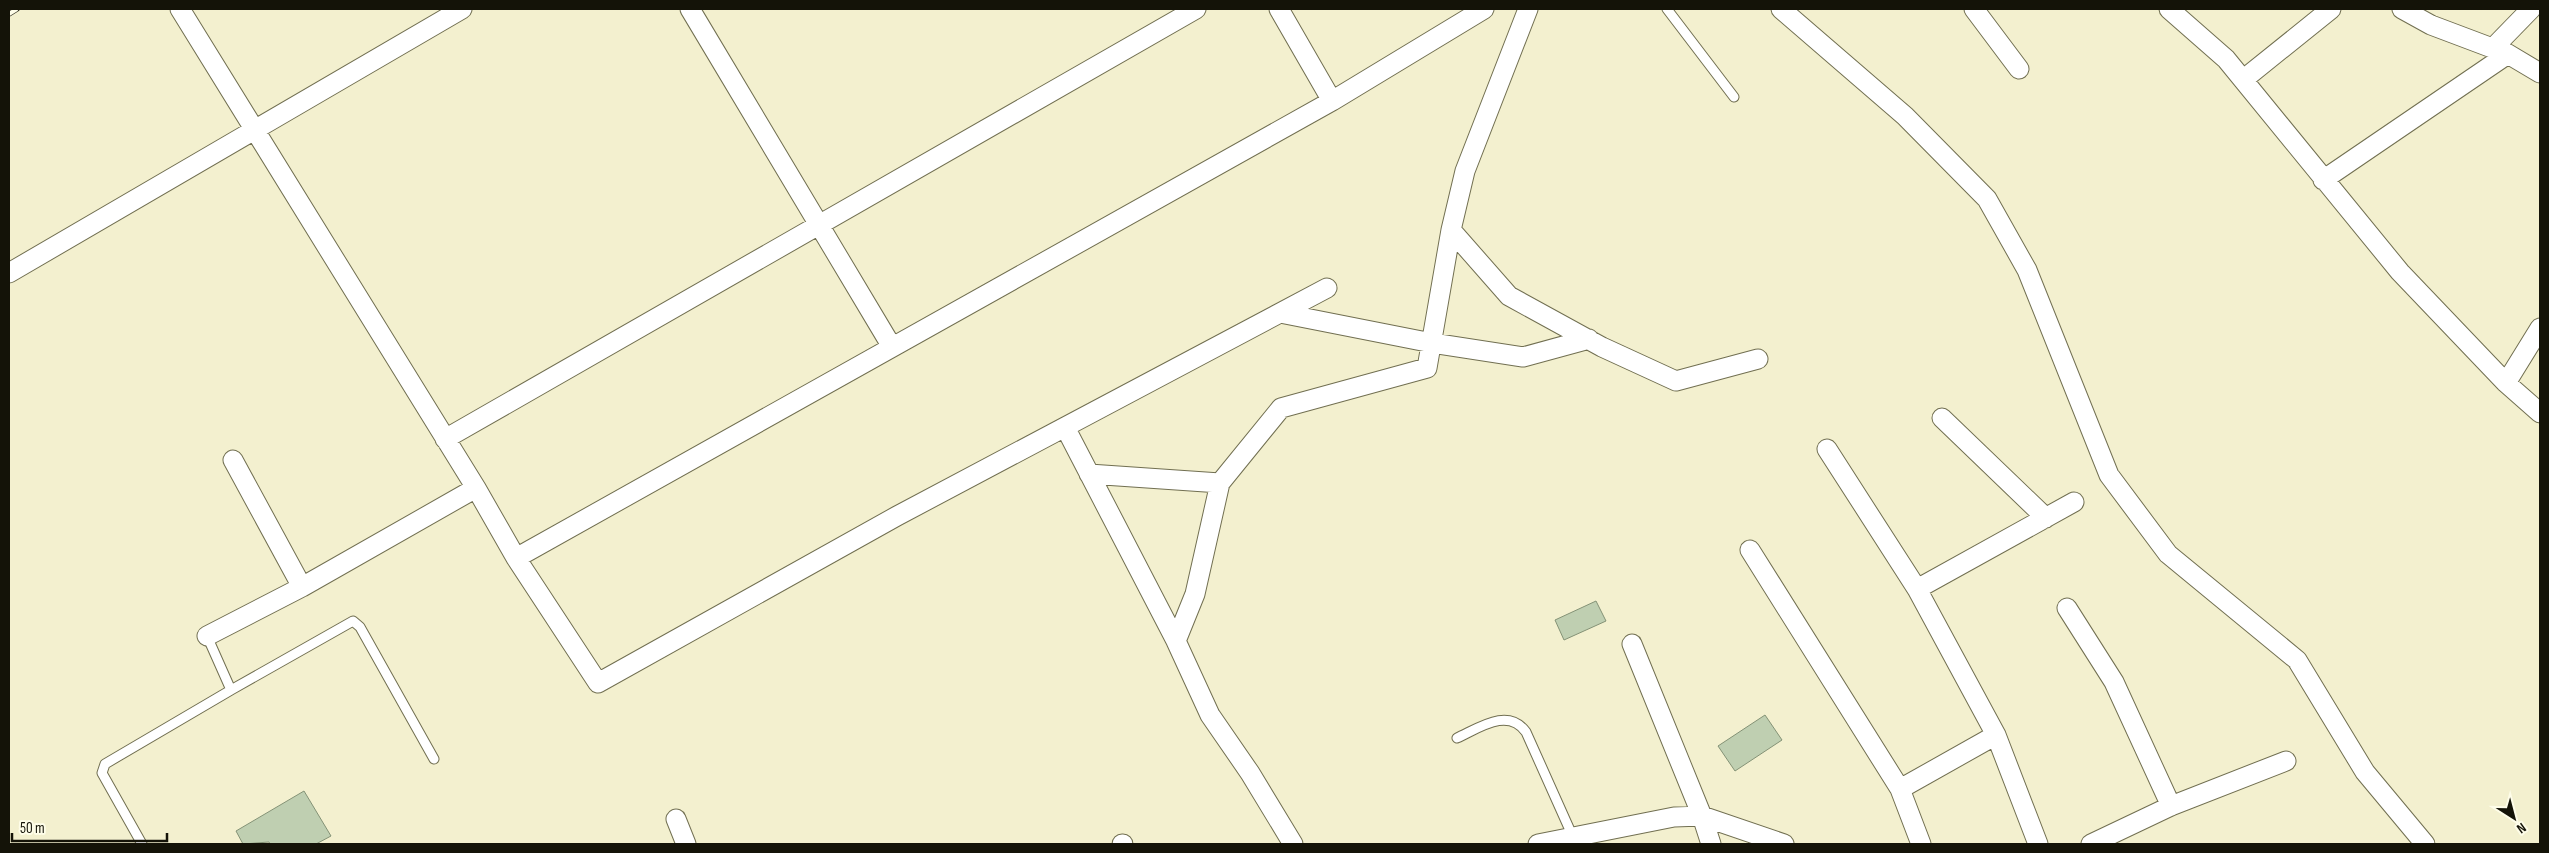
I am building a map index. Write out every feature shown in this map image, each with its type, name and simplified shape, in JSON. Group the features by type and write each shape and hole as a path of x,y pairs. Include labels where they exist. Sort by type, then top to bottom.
{"street":[{"path":"180,9 476,488 516,558 598,683 897,516 1327,288"},
{"path":"9,273 462,9"},
{"path":"690,9 892,346"},
{"path":"445,438 1196,9"},
{"path":"1278,9 1332,100"},
{"path":"516,558 1332,100 1484,9"},
{"path":"1176,641 1195,594 1220,483 1281,408 1427,368 1451,230 1464,171 1528,9"},
{"path":"1781,9 1905,116 1987,199 2027,270 2109,475 2168,554 2297,660 2364,772 2425,844"},
{"path":"1974,9 2019,69"},
{"path":"2169,9 2226,60 2244,79 2400,272 2506,383 2540,413"},
{"path":"2244,79 2332,9"},
{"path":"2402,9 2431,25 2501,51 2540,73"},
{"path":"2324,180 2501,51 2531,9"},
{"path":"1451,230 1509,296 1589,339 1676,381 1758,359"},
{"path":"1280,313 1432,343 1523,357 1589,339"},
{"path":"2506,383 2540,328"},
{"path":"1942,418 2046,518"},
{"path":"1065,427 1176,641 1210,715 1250,773 1293,844"},
{"path":"1827,450 1917,589 1996,735 2038,844"},
{"path":"233,460 302,587"},
{"path":"1089,474 1220,483"},
{"path":"207,636 302,587 476,488"},
{"path":"1917,589 2074,502"},
{"path":"1750,550 1900,789 1921,844"},
{"path":"2067,608 2114,682 2171,806"},
{"path":"1632,644 1702,816 1711,844"},
{"path":"1900,789 1996,735"},
{"path":"2091,844 2171,806 2286,761"},
{"path":"1538,844 1674,817 1702,816 1784,844"},
{"path":"676,819 686,844"}],"lane":[{"path":"1667,9 1734,96"},
{"path":"142,844 102,773 105,764 353,621 360,628 434,759"},
{"path":"207,636 231,690"},
{"path":"1457,738 1493,722 1505,719 1518,723 1526,732 1573,838"}],"building":[{"path":"1596,601 1606,621 1564,640 1555,620"},
{"path":"1765,715 1782,740 1735,771 1718,746"},
{"path":"304,791 331,836 316,844 270,844 269,842 243,844 236,831"}],"railway":[{"path":"9,14 17,9"}]}
